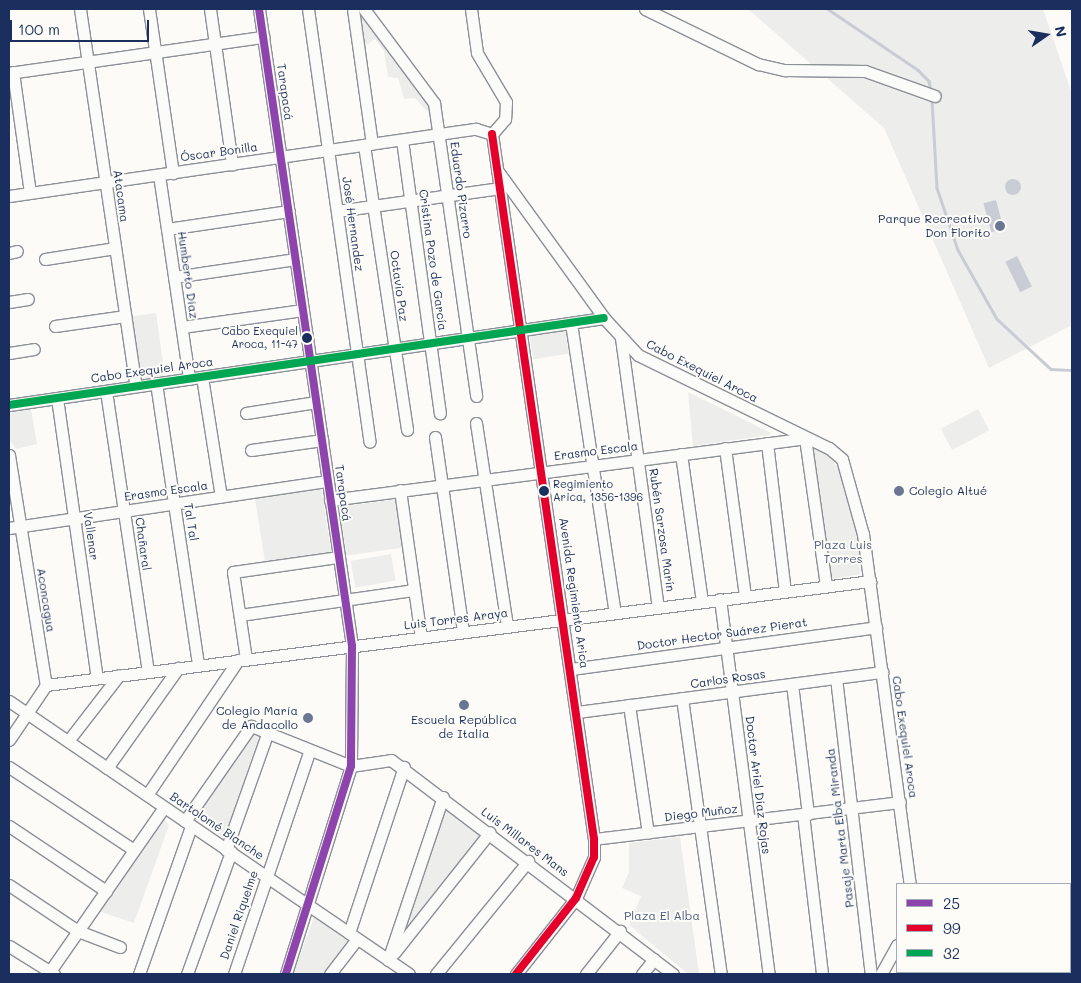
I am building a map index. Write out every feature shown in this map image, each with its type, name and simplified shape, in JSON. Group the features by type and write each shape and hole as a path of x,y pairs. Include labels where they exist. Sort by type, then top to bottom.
{"street":[{"name":"Atacama","path":"80,9 136,386"},
{"path":"149,9 173,173"},
{"path":"210,9 232,164"},
{"name":"Tarapacá","path":"259,9 352,646 351,766 310,906 286,974"},
{"name":"José Hernandez","path":"308,9 370,442"},
{"name":"Octavio Paz","path":"353,9 373,206 407,430"},
{"name":"Eduardo Pizarro","path":"364,9 434,103 476,396"},
{"path":"471,9 477,53 506,102 505,119 492,134"},
{"path":"645,9 758,64 785,70 865,71 931,94"},
{"path":"30,193 11,73 263,37"},
{"name":"Óscar Bonilla","path":"9,196 476,129 492,134"},
{"name":"Avenida Regimiento Arica","path":"492,134 564,619 594,839 594,857 576,898 516,974"},
{"name":"Cristina Pozo de García","path":"402,140 440,413"},
{"path":"497,170 604,318"},
{"name":"Humberto Díaz","path":"159,175 189,379"},
{"path":"337,211 500,188"},
{"path":"167,228 289,211"},
{"path":"45,259 115,248"},
{"path":"174,277 296,259"},
{"path":"9,302 28,300"},
{"path":"182,327 303,310"},
{"path":"55,326 125,316"},
{"name":"Cabo Exequiel Aroca","path":"9,405 604,318 621,338 647,360 834,451 844,463 863,534 910,883"},
{"path":"572,323 615,613"},
{"name":"Rubén Sarzosa Marín","path":"621,338 658,607"},
{"path":"9,353 34,349"},
{"path":"202,377 221,498"},
{"name":"Tal Tal","path":"156,384 198,665"},
{"name":"Chañaral","path":"106,391 148,672"},
{"name":"Vallenar","path":"57,398 97,678"},
{"path":"246,413 316,402"},
{"path":"476,422 507,626"},
{"path":"435,437 462,632"},
{"path":"805,438 826,586"},
{"name":"Erasmo Escala","path":"330,500 805,438"},
{"path":"251,450 322,440"},
{"path":"767,443 786,591"},
{"path":"725,448 745,596"},
{"path":"681,454 702,602"},
{"name":"Aconcagua","path":"9,455 46,685"},
{"name":"Erasmo Escala","path":"9,528 328,481"},
{"path":"400,490 421,637"},
{"path":"147,795 242,660 240,615 233,572 339,557"},
{"name":"Luis Torres Araya","path":"46,685 870,580"},
{"path":"240,615 414,590"},
{"name":"Doctor Ariel Díaz Rojas","path":"720,600 769,974"},
{"name":"Doctor Hector Suárez Pierat","path":"571,669 876,627"},
{"path":"107,768 178,668"},
{"name":"Carlos Rosas","path":"577,712 882,672"},
{"path":"68,741 119,675"},
{"name":"Pasaje Marta Elba Miranda","path":"836,678 872,974"},
{"path":"792,684 822,974"},
{"path":"9,740 46,685"},
{"path":"682,698 721,974"},
{"name":"Bartolomé Blanche","path":"9,701 409,974"},
{"path":"629,705 648,833"},
{"path":"139,974 188,823 251,726 309,752 351,766"},
{"path":"187,974 267,734"},
{"name":"Daniel Riquelme","path":"234,974 309,752"},
{"name":"Luis Millares Mans","path":"351,766 385,760 404,767 620,931 673,974"},
{"path":"9,767 134,850"},
{"path":"330,974 353,936 404,767"},
{"path":"387,974 443,797"},
{"name":"Diego Muñoz","path":"594,839 900,802"},
{"path":"9,946 51,974 78,931 164,807"},
{"path":"9,826 106,891"},
{"path":"391,962 490,832"},
{"path":"436,974 528,861"},
{"path":"9,885 78,931 120,947"},
{"path":"586,974 620,931"},
{"path":"882,974 896,947"},
{"path":"642,974 654,959"}],"green space":[{"path":"357,9 433,105 434,119 415,98 404,99 398,78 388,77 384,51 375,39 362,48"},
{"name":"Parque Recreativo Don Florito","path":"748,9 1043,9 1072,94 1072,325 989,368 884,128"},
{"path":"156,313 165,375 139,379 130,317"},
{"path":"565,330 569,354 533,359 529,336"},
{"path":"688,392 771,433 770,435 693,446"},
{"path":"31,409 37,444 16,449 9,439 9,413"},
{"path":"978,409 989,430 952,450 941,429"},
{"name":"Plaza Luis Torres","path":"813,447 832,459 841,474 859,536 860,574 828,580"},
{"path":"321,487 331,553 265,564 255,497"},
{"path":"397,499 404,548 346,556 340,507"},
{"path":"391,554 396,581 355,588 351,561"},
{"path":"252,729 260,734 224,838 197,817"},
{"path":"443,808 481,837 396,946"},
{"path":"163,818 169,825 134,923 101,912"},
{"name":"Plaza El Alba","path":"680,837 699,974 688,974 629,925 641,896 622,888 629,872 629,843"},
{"path":"315,915 351,939 324,974 293,974"}],"shaded area":[{"path":"1010,179 1016,179 1021,184 1019,193 1010,195 1005,190 1005,184"},
{"path":"996,200 1004,229 991,232 983,203"},
{"path":"1017,256 1032,287 1020,292 1005,262"}],"waterway":[{"path":"828,9 918,70 929,81 931,91"},
{"path":"932,99 937,188 958,250 997,319 1051,369 1072,370"}],"transit line":[{"name":"25","path":"259,9 352,646 351,766 286,974"},
{"name":"99","path":"492,134 594,839 594,857 576,898 516,974"},
{"name":"32","path":"9,405 604,318"}],"place":[{"name":"Parque Recreativo Don Florito","path":"1000,226"},
{"name":"Cabo Exequiel Aroca, 11-47","path":"307,338"},
{"name":"Regimiento Arica, 1356-1396","path":"544,491"},
{"name":"Colegio Altué","path":"899,491"},
{"name":"Escuela República de Italia","path":"464,705"},
{"name":"Colegio María de Andacollo","path":"308,718"}]}
